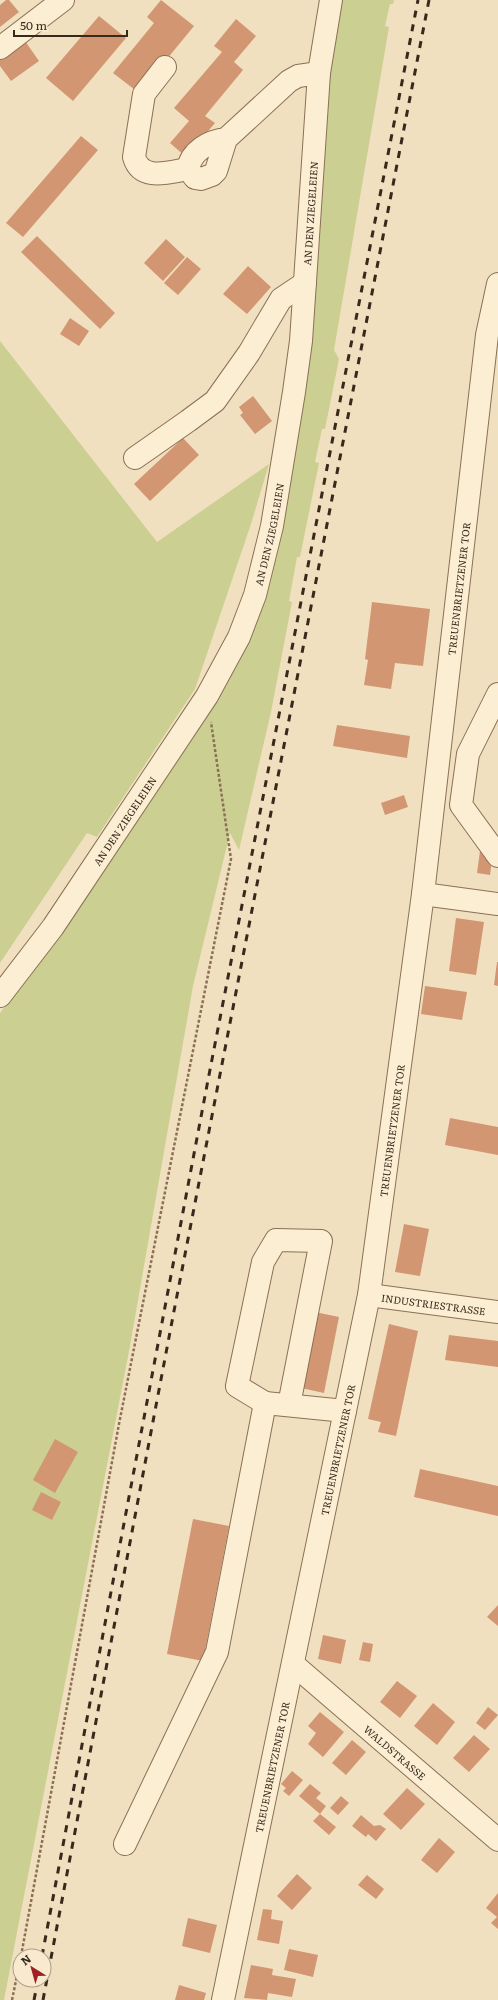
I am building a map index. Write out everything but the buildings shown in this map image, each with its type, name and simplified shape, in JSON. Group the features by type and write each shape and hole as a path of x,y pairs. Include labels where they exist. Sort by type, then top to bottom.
{"street":[{"path":"0,48 63,0"},
{"name":"AN DEN ZIEGELEIEN","path":"0,996 53,927 207,696 242,630 253,602 272,526 301,341 319,73 331,0"},
{"path":"165,67 144,94 134,157 136,163 147,173 156,174 188,169 195,178 201,179 212,175 219,165 226,139 294,78 319,73"},
{"path":"135,458 214,401 249,354 281,299 305,283"},
{"name":"TREUENBRIETZENER TOR","path":"223,2000 369,1295 424,894 487,335 498,284"},
{"path":"498,694 468,754 461,805 498,856"},
{"path":"424,894 498,904"},
{"path":"289,1405 321,1241 276,1240 263,1262 237,1386 265,1403 344,1411"},
{"name":"INDUSTRIESTRASSE","path":"369,1295 498,1312"},
{"path":"125,1844 218,1652 265,1403"},
{"name":"WALDSTRASSE","path":"293,1664 498,1840"}],"path":[{"path":"22,1948 118,1432 231,860 207,696"},
{"path":"12,2000 14,1988"}],"green space":[{"path":"343,0 394,0 393,4 390,4 385,26 389,27 334,350 339,359 325,429 322,429 315,462 319,463 300,557 297,557 289,601 292,602 271,712 239,850 230,833 193,986 130,1346 14,1948 12,1948 12,1958 4,2000 0,2000 0,1013 91,887 249,631 330,58"},
{"path":"0,341 157,542 269,464 251,524 195,689 97,837 87,833 0,963"}],"railway":[{"path":"44,1948 208,1080 418,0"},
{"path":"43,2000 174,1311 429,0"},
{"path":"34,2000 36,1988"}]}
